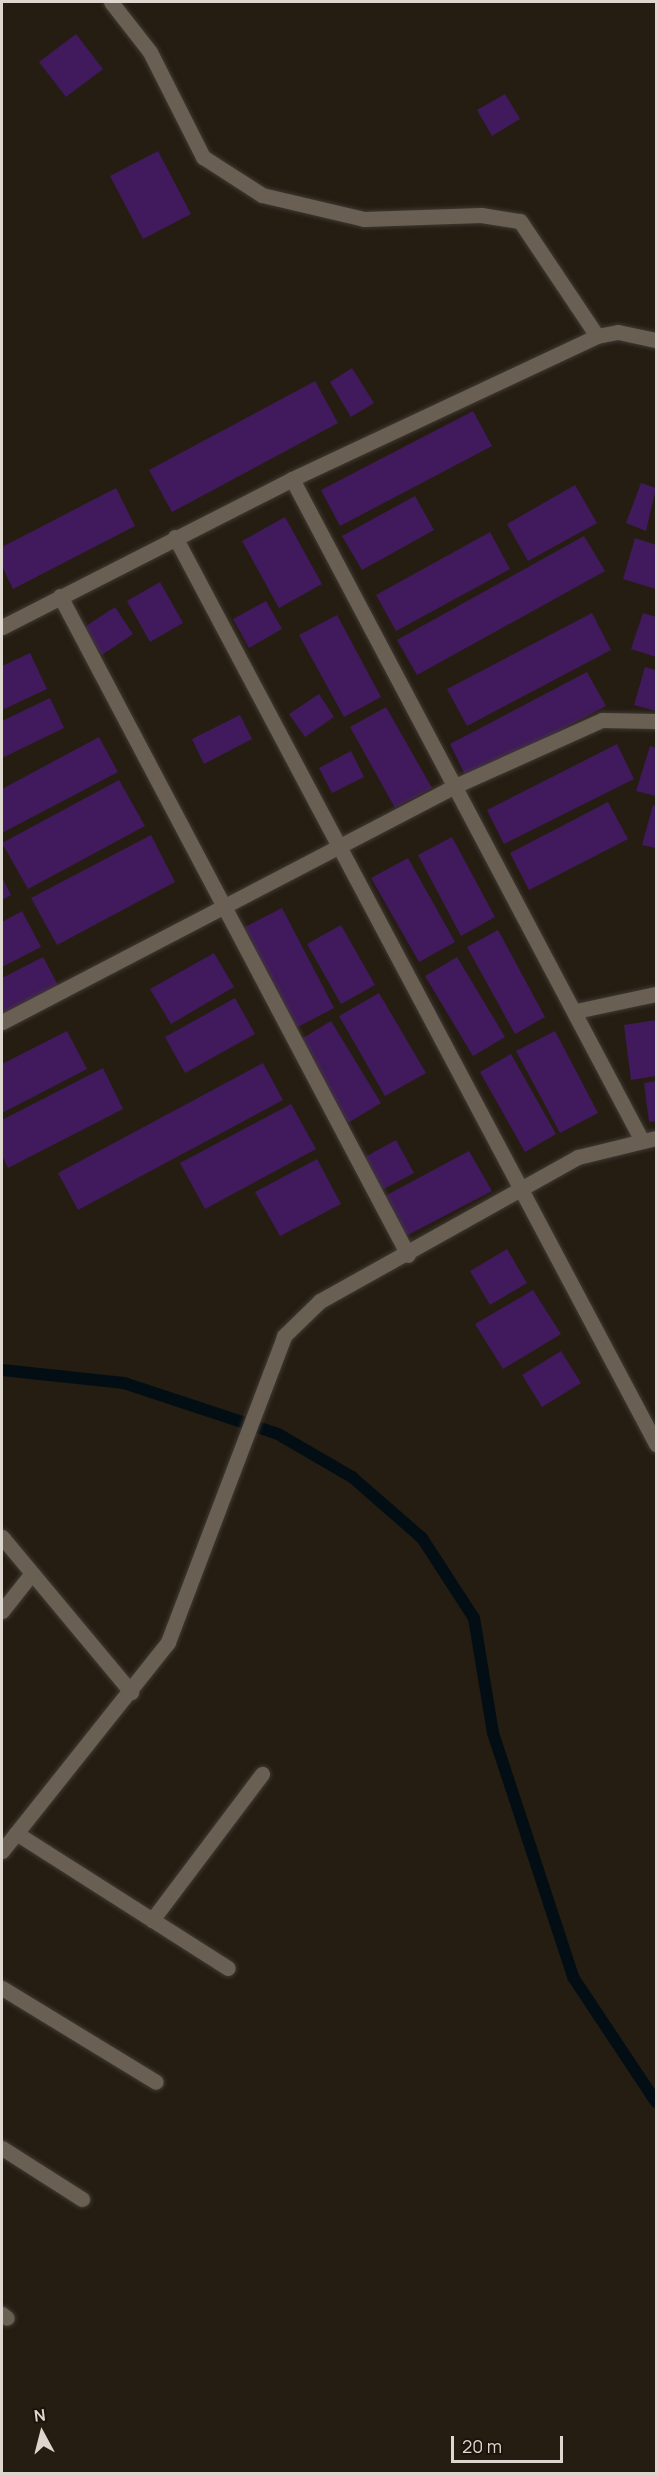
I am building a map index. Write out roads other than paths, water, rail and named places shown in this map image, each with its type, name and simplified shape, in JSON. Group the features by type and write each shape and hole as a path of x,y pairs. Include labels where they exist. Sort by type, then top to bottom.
{"street":[{"path":"111,2 150,52 203,157 262,195 364,219 481,215 520,221 597,336"},
{"path":"2,627 292,479 597,336 618,332 657,340"},
{"path":"2,1851 131,1692 168,1642 252,1408 284,1336 320,1301 408,1254 578,1157 649,1138 576,1011 292,479"},
{"path":"175,537 342,846 520,1191 657,1444"},
{"path":"60,596 408,1254"},
{"path":"2,1022 455,786 602,720 657,721"},
{"path":"576,1011 657,994"},
{"path":"2,1537 131,1692"},
{"path":"2,1611 32,1573"},
{"path":"152,1920 262,1774"},
{"path":"16,1833 228,1968"},
{"path":"2,1988 156,2082"},
{"path":"2,2148 82,2199"}],"waterway":[{"path":"2,1370 124,1383 278,1434 352,1477 422,1538 474,1618 493,1733 573,1977 656,2102"}]}
